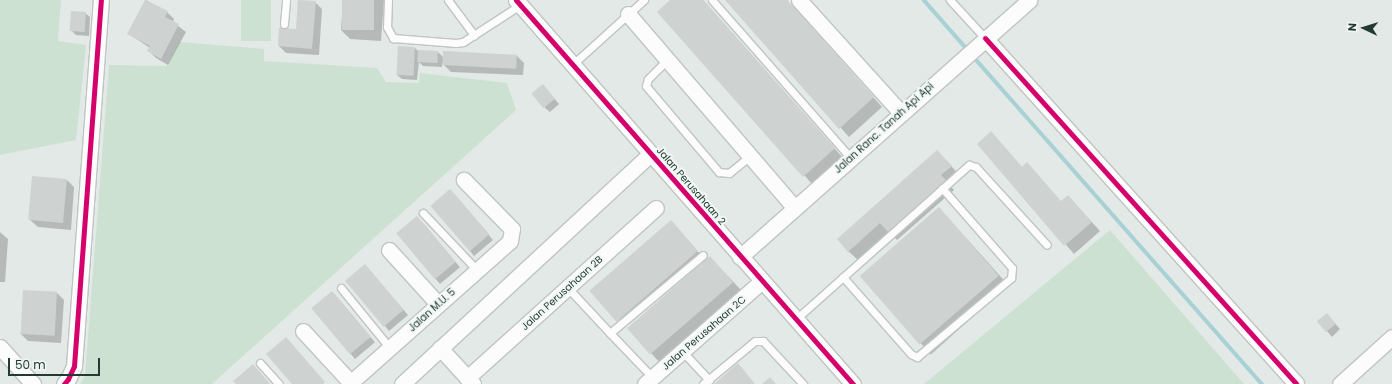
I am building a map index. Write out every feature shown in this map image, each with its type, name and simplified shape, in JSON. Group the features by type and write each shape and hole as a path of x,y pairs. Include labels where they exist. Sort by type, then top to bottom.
{"street":[{"path":"64,384 68,380 74,366 101,0"},
{"path":"799,0 901,113"},
{"name":"Jalan Ranc. Tanah Api Api","path":"740,256 1029,0"},
{"name":"Jalan Perusahaan 2","path":"518,2 853,384"},
{"path":"628,14 795,208"},
{"path":"981,42 1296,384"},
{"path":"402,384 650,154"},
{"name":"Jalan M.U. 5","path":"350,384 510,241 513,235 512,229 464,180"},
{"name":"Jalan Perusahaan 2B","path":"470,381 568,288 656,208"},
{"path":"389,250 438,304"},
{"name":"Jalan Perusahaan 2C","path":"649,381 762,281"},
{"path":"303,331 350,384"},
{"path":"1340,384 1392,338"},
{"path":"0,347 34,384"},
{"path":"440,348 470,381"}],"lane":[{"path":"284,24 286,0"},
{"path":"388,0 387,27 393,38 456,44 474,34 518,2"},
{"path":"448,0 474,34"},
{"path":"572,65 644,0"},
{"path":"712,0 851,158"},
{"path":"950,0 981,42"},
{"path":"667,60 648,79 646,86 714,166 725,175 750,156"},
{"path":"796,319 966,167 973,166 1048,245"},
{"path":"843,277 911,354 918,357 1011,278 1012,268 942,188"},
{"path":"423,213 476,270"},
{"path":"610,333 703,254"},
{"path":"341,288 390,348"},
{"path":"568,288 610,333 649,381"},
{"path":"682,351 706,382 755,341 763,341 803,384"},
{"path":"260,363 279,384"}],"green space":[{"path":"0,0 61,0 58,41 86,45 76,140 0,155"},
{"path":"241,0 271,0 271,41 241,41"},
{"path":"179,42 264,49 264,61 377,68 386,82 419,83 420,73 507,83 516,110 212,384 80,384 85,376 109,65 167,66"},
{"path":"1110,230 1244,384 924,384"}],"building":[{"path":"145,0 168,11 165,17 179,24 161,59 147,51 150,46 127,34"},
{"path":"298,0 316,1 312,49 278,46 279,28 296,29"},
{"path":"342,0 374,0 374,30 342,30"},
{"path":"670,0 703,0 835,148 803,177 657,12"},
{"path":"725,0 787,0 874,97 839,129"},
{"path":"71,11 86,12 85,32 70,31"},
{"path":"398,46 415,47 413,76 396,75"},
{"path":"418,50 438,51 437,63 417,62"},
{"path":"443,51 517,55 516,69 442,65"},
{"path":"543,84 555,99 543,108 531,93"},
{"path":"991,131 1022,167 1027,162 1061,201 1068,195 1092,222 1064,246 977,144"},
{"path":"937,150 952,166 941,175 946,180 888,232 880,223 848,252 837,239"},
{"path":"32,176 67,179 63,223 28,220"},
{"path":"450,189 489,234 470,251 430,206"},
{"path":"939,207 999,276 919,345 860,276"},
{"path":"417,216 456,262 435,279 396,233"},
{"path":"671,220 698,251 616,322 589,291"},
{"path":"710,256 733,282 650,355 627,328"},
{"path":"365,264 404,310 384,327 345,281"},
{"path":"23,290 57,292 55,336 21,334"},
{"path":"332,291 371,337 350,354 311,308"},
{"path":"1327,313 1336,324 1326,332 1317,321"},
{"path":"286,337 325,382 323,384 292,384 266,354"},
{"path":"738,363 755,384 714,384"},
{"path":"253,364 270,384 236,384 233,381"},
{"path":"770,377 776,384 762,384"}],"waterway":[{"path":"924,0 968,50"},
{"path":"972,55 1262,384"}],"cycle path":[{"path":"64,384 74,366 101,0"},
{"path":"516,0 853,384"},
{"path":"985,38 1296,384"}]}
